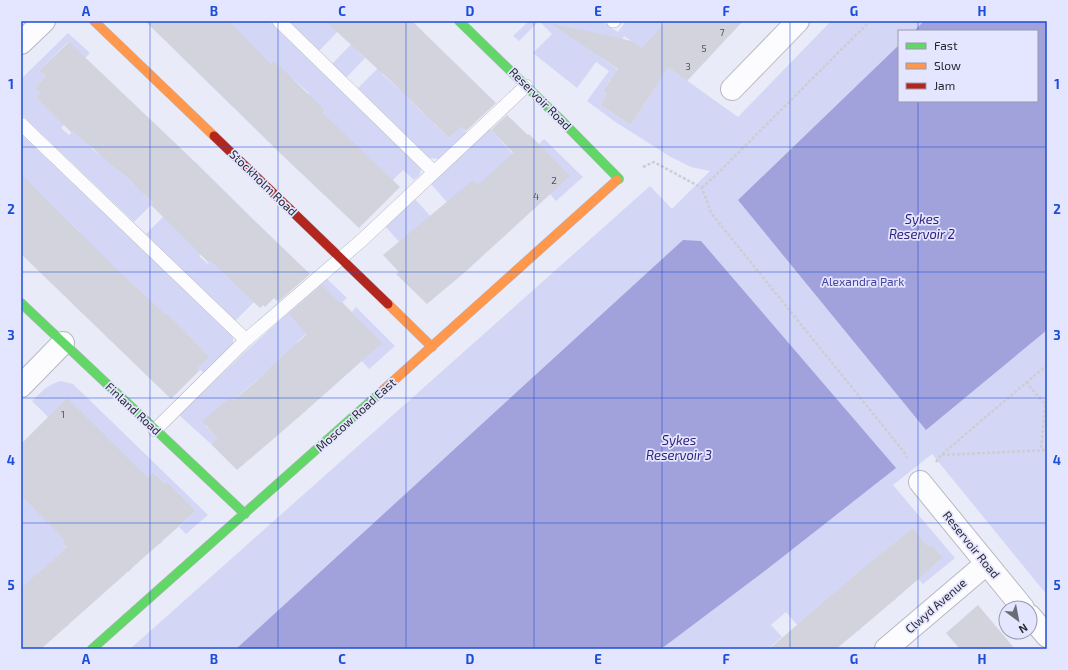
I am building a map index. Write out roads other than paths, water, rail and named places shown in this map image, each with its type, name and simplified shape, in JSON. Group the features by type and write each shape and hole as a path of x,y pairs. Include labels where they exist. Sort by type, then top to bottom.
{"street":[{"path":"21,43 44,21"},
{"name":"Stockholm Road","path":"94,21 432,347"},
{"name":"Reservoir Road","path":"459,21 619,179"},
{"path":"732,89 798,21"},
{"name":"Moscow Road East","path":"92,649 619,179"},
{"name":"Finland Road","path":"21,303 245,514"},
{"path":"21,386 63,343"},
{"name":"Reservoir Road","path":"920,482 1016,600"},
{"name":"Clwyd Avenue","path":"886,649 986,564"},
{"path":"1038,625 1047,636"}],"lane":[{"path":"279,21 434,172"},
{"path":"155,430 246,340 340,257 362,240 526,86"},
{"path":"21,124 246,340"}],"water":[{"name":"Sykes Reservoir 2","path":"924,21 1047,21 1047,330 926,430 738,200 898,46 898,102 1038,102 1038,30 915,30"},
{"name":"Sykes Reservoir 3","path":"683,240 701,241 896,468 766,570 661,649 236,649"}],"park label":[{"name":"Alexandra Park","path":"863,282"}]}
